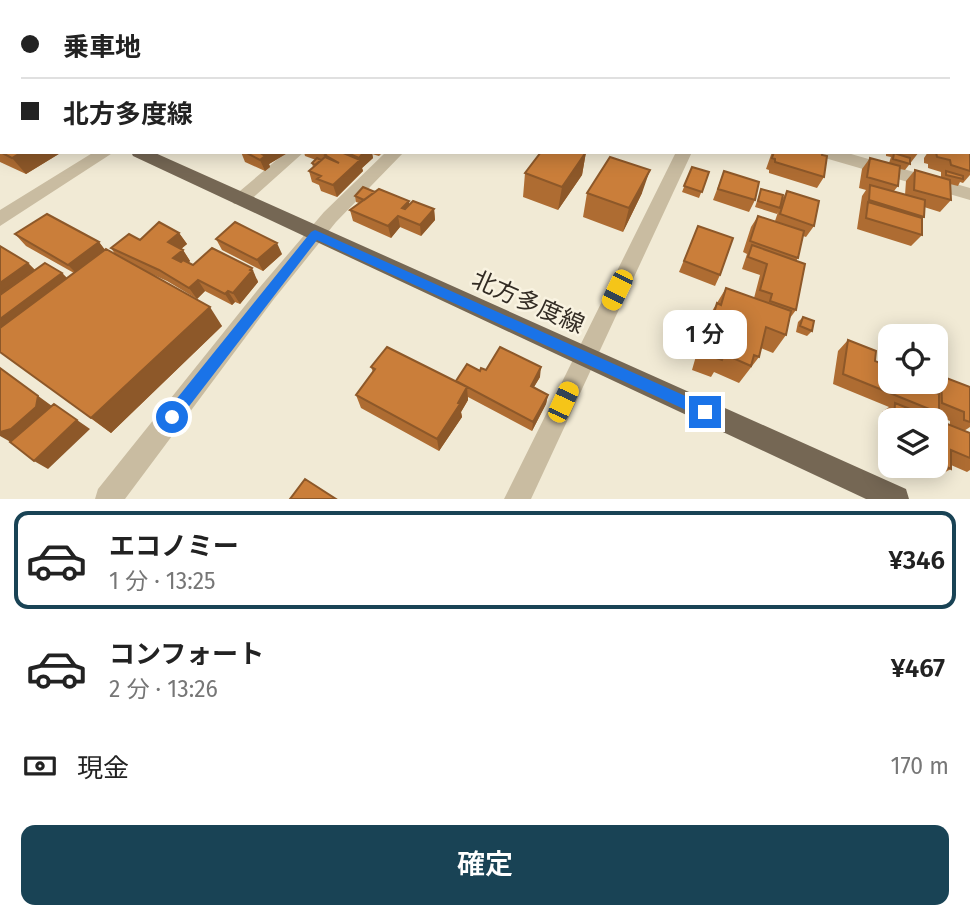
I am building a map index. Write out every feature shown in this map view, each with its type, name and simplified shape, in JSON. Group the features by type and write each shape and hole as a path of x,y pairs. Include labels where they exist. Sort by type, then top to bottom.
{"main road":[{"name":"北方多度線","path":"143,154 896,499"}],"street":[{"path":"0,219 103,154"},
{"path":"240,200 294,154"},
{"path":"108,499 315,234 394,154"},
{"path":"517,499 683,154"},
{"path":"831,154 970,194"}],"building":[{"path":"249,154 265,156 260,160"},
{"path":"346,154 360,160 333,185 317,179 321,176 309,171 325,157 339,163 325,155"},
{"path":"539,154 585,154 562,187 525,173"},
{"path":"773,154 822,154 827,156 824,177 775,162 772,158"},
{"path":"894,154 897,154 910,158 910,164 893,159"},
{"path":"936,154 970,154 970,171 951,165 950,160 937,157"},
{"path":"610,157 650,170 629,208 587,193"},
{"path":"870,158 900,166 898,186 867,177"},
{"path":"692,167 709,172 702,192 684,186"},
{"path":"915,170 950,180 951,200 914,190"},
{"path":"724,171 759,182 755,200 718,189"},
{"path":"946,171 963,176 963,179 946,175"},
{"path":"870,185 925,200 924,217 869,200"},
{"path":"363,187 375,192 364,200 355,196"},
{"path":"379,189 409,201 402,208 405,209 413,201 434,209 420,225 398,216 388,226 350,210"},
{"path":"761,189 783,195 780,208 758,201"},
{"path":"787,191 819,201 814,226 780,214"},
{"path":"868,202 922,218 922,235 866,218"},
{"path":"47,214 99,242 68,265 15,234"},
{"path":"758,216 804,231 798,258 750,241"},
{"path":"159,222 179,233 168,242 183,250 173,258 193,265 212,248 252,268 252,271 233,293 228,291 225,294 198,280 189,288 159,270 111,248 129,234 140,240"},
{"path":"235,222 277,243 257,260 216,239"},
{"path":"698,226 733,238 720,275 684,261"},
{"path":"752,245 805,264 796,310 770,301 772,294 760,290 767,264 748,257"},
{"path":"0,246 28,263 0,283"},
{"path":"106,249 210,307 91,418 0,352 0,328"},
{"path":"45,263 62,273 0,319 0,295"},
{"path":"30,273 0,295 0,293"},
{"path":"726,288 791,311 786,335 766,327 759,357 754,355 751,366 724,354 722,360 702,353 717,303 721,305"},
{"path":"803,317 814,321 812,331 800,326"},
{"path":"848,340 876,351 878,388 843,374"},
{"path":"387,347 467,387 458,403 460,404 437,439 356,395 375,369 371,367"},
{"path":"500,347 541,367 531,386 548,395 533,422 456,381 467,364 480,371 481,368 486,370"},
{"path":"0,368 38,396 36,407 11,429 0,432"},
{"path":"948,379 970,387 970,422 964,420 964,412 942,403 942,394 948,394"},
{"path":"892,394 939,394 939,408 927,408"},
{"path":"895,403 908,408 895,408"},
{"path":"54,404 77,420 34,461 10,442"},
{"path":"948,424 970,433 970,458 951,450 951,469 948,468"},
{"path":"305,479 336,499 290,499"}],"route":[{"path":"172,417 315,234 705,412"}]}
